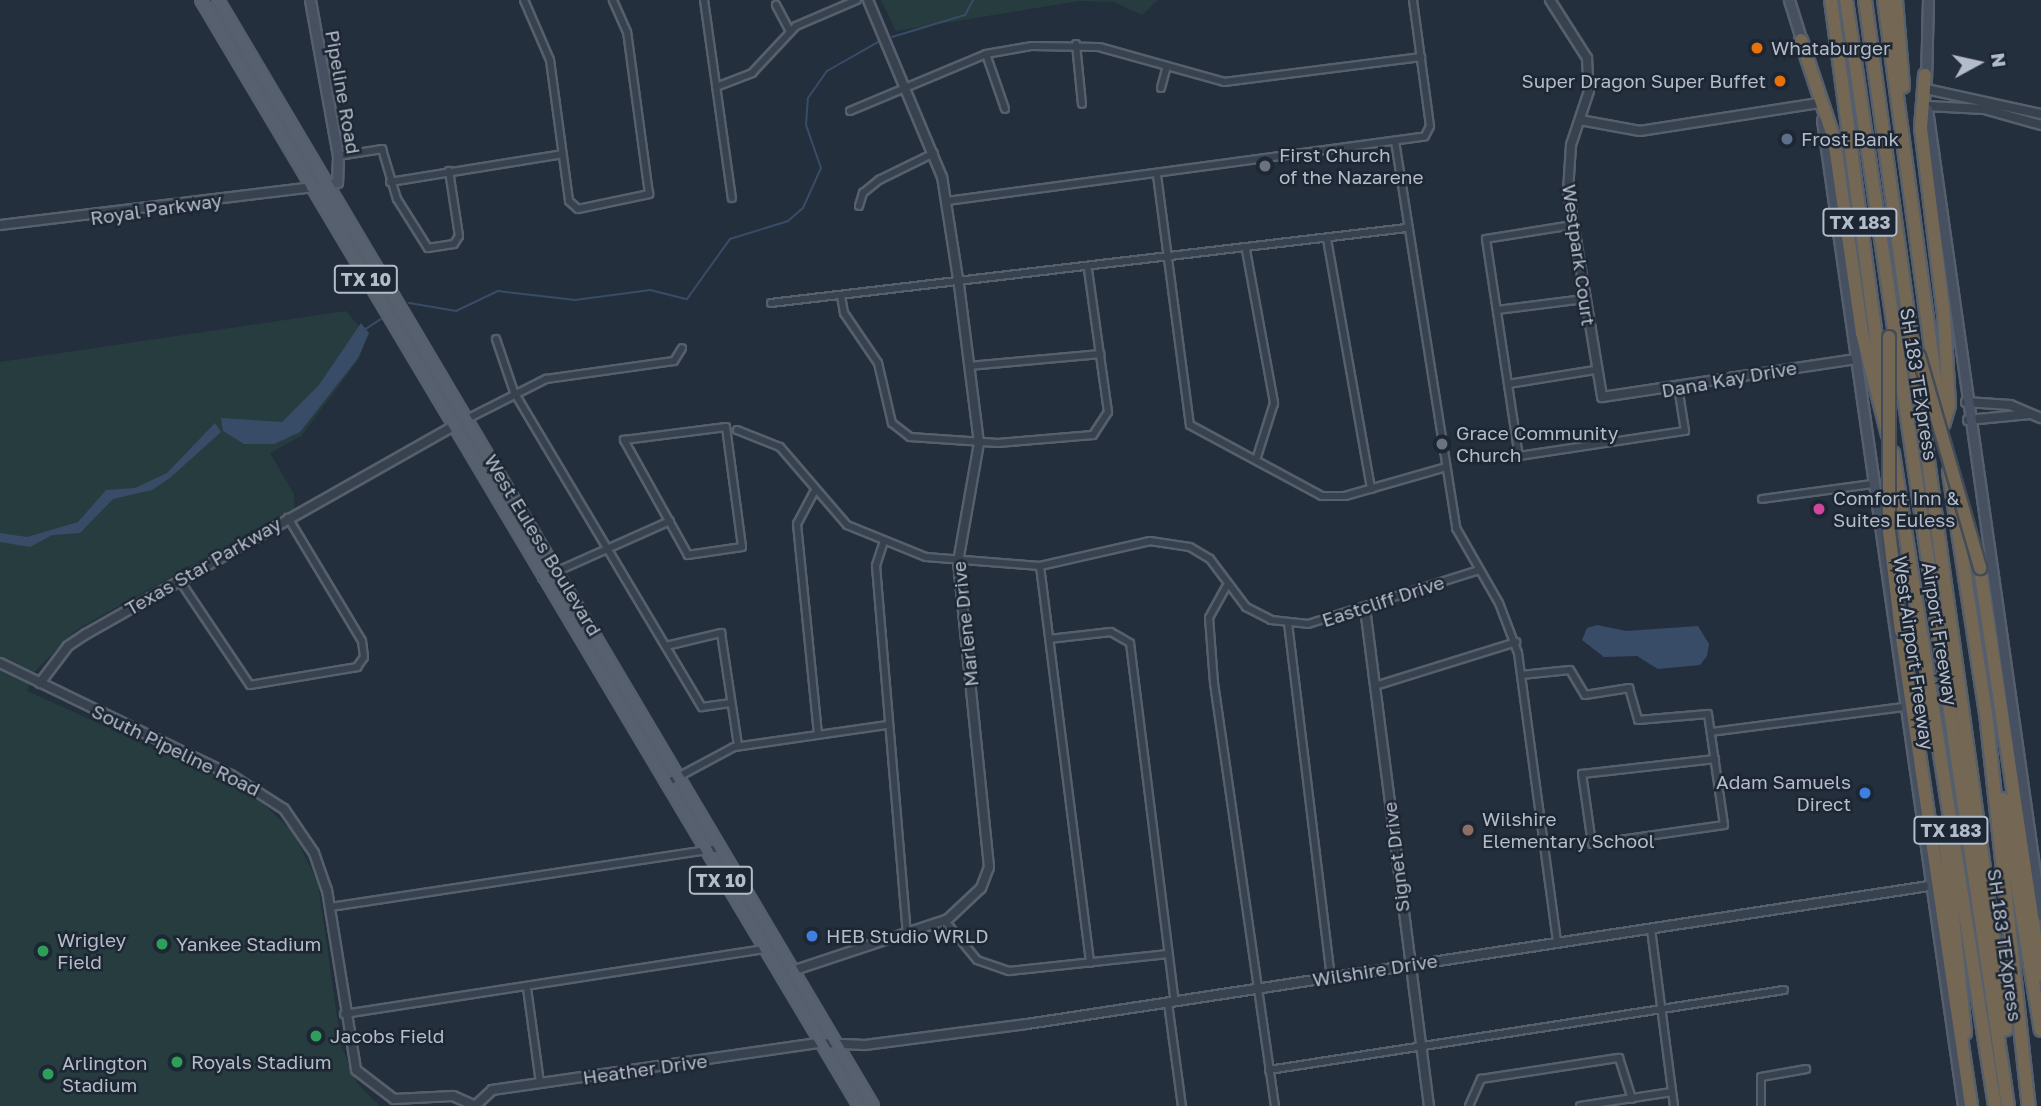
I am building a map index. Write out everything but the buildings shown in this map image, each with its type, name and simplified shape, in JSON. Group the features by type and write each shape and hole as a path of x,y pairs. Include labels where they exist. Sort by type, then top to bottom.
{"highway":[{"name":"Airport Freeway","path":"1830,0 1892,444 1995,1106"},
{"name":"SH 183 TEXpress","path":"1846,0 1891,336 2008,1106"},
{"name":"SH 183 TEXpress","path":"1865,0 1910,334 1916,356 1922,421 1962,687 2015,1106"},
{"name":"Airport Freeway","path":"1884,0 1942,430 1986,713 2029,1106"},
{"path":"1896,0 1904,96 1900,127"},
{"path":"1801,40 1834,139 1862,333 1892,444"},
{"path":"1926,75 1921,128 1949,405 1942,430"},
{"path":"1891,336 1889,531 1901,631 1973,1106"},
{"path":"1916,356 1980,568 2041,975"},
{"path":"1962,687 2015,1045 2026,1082"},
{"path":"1986,713 2041,1030"},
{"path":"1937,745 1973,1106"}],"main road":[{"name":"West Euless Boulevard","path":"201,0 705,854 859,1106"},
{"name":"West Euless Boulevard","path":"218,0 873,1106"},
{"name":"Pipeline Road","path":"310,0 338,156 337,182 328,185"},
{"name":"West Airport Freeway","path":"1789,0 1819,103 1929,886 1963,1106"},
{"path":"1928,0 1927,106 1968,420 2038,868 2041,915"},
{"path":"221,33 235,29"},
{"path":"269,114 316,181 328,185"},
{"path":"312,187 325,194 353,239 361,241"},
{"path":"453,426 467,419"}],"street":[{"path":"524,0 550,60 562,154 574,208 649,194 627,33 613,0"},
{"path":"704,0 732,198"},
{"path":"716,88 752,72 790,31 857,0"},
{"name":"Marlene Drive","path":"792,971 945,921 981,888 989,867 958,562 979,443 959,285 947,201 934,153 868,0"},
{"path":"947,201 1157,175 1423,136 1430,127 1413,0"},
{"name":"Westpark Court","path":"1550,0 1587,58 1589,91 1568,164 1573,225 1595,370 1602,397"},
{"path":"776,5 790,31"},
{"path":"850,111 986,54 1076,44 1224,82 1421,57"},
{"path":"1076,44 1082,104"},
{"path":"986,54 1005,109"},
{"path":"1161,88 1166,69"},
{"path":"1926,89 1995,101 2041,114"},
{"path":"1992,111 1995,101"},
{"path":"1580,120 1640,131 1819,103"},
{"path":"1927,106 1992,111 2041,125"},
{"path":"1395,142 1456,528 1516,642 1557,942"},
{"path":"338,156 382,149 390,182 428,248 454,244 458,236 449,171"},
{"path":"859,206 863,193 879,180 934,153"},
{"path":"390,182 562,154"},
{"path":"1157,175 1188,422 1257,457 1322,496 1371,489 1446,467"},
{"name":"Royal Parkway","path":"0,225 312,187"},
{"path":"1573,225 1486,239 1519,456 1685,431 1678,387"},
{"path":"771,303 1088,270 1407,228"},
{"path":"1327,239 1371,489"},
{"path":"1246,250 1274,403 1257,457"},
{"path":"841,296 845,313 877,363 898,430 926,440 979,443 1099,432 1108,412 1088,270"},
{"path":"1497,310 1584,299"},
{"path":"496,339 514,392 702,707 730,703"},
{"path":"467,419 514,392 599,369 674,361 682,348"},
{"path":"969,366 1100,354"},
{"name":"Dana Kay Drive","path":"1602,397 1856,359"},
{"path":"1508,384 1595,370"},
{"path":"1966,402 2010,405 2037,416"},
{"path":"1968,420 2037,416"},
{"name":"Texas Star Parkway","path":"40,683 68,646 178,578 288,518 323,505 453,426"},
{"path":"726,427 742,547 688,555 670,520 624,440 726,427"},
{"name":"Eastcliff Drive","path":"737,430 780,447 814,492 847,524 884,541 958,562 1040,566 1150,541 1200,553 1226,587 1246,607 1288,623 1330,620 1479,570"},
{"path":"1762,499 1873,484"},
{"path":"814,492 797,524 818,733"},
{"path":"178,578 250,685 357,667 364,657 362,641 288,518"},
{"path":"542,578 605,545 670,520"},
{"path":"884,541 876,566 888,679 886,725 906,933"},
{"path":"1040,566 1090,964"},
{"path":"1226,587 1209,618 1254,989 1275,1106"},
{"name":"Signet Drive","path":"1365,608 1419,1046 1429,1106"},
{"path":"1288,623 1331,977"},
{"path":"1049,639 1111,632 1130,643 1168,954 1182,1106"},
{"path":"666,646 721,633 738,746"},
{"path":"1375,686 1516,642"},
{"name":"South Pipeline Road","path":"0,663 267,794 314,853 330,907 343,1014 353,1064 375,1090 404,1100 453,1096 475,1106"},
{"path":"1521,675 1570,670 1585,695 1629,688 1638,720 1708,714 1724,825 1592,844 1582,774 1714,759"},
{"path":"1711,732 1904,706"},
{"path":"664,784 678,780 738,746 886,725"},
{"path":"330,907 705,854 718,848"},
{"name":"Wilshire Drive","path":"820,1043 838,1047 1171,1002 1929,886"},
{"path":"945,921 977,960 996,969 1090,964 1168,954"},
{"path":"1651,929 1674,1106"},
{"path":"343,1014 527,988 763,949"},
{"path":"527,988 540,1083"},
{"path":"1269,1070 1784,990"},
{"name":"Heather Drive","path":"475,1106 492,1090 820,1043"},
{"path":"1469,1106 1481,1079 1619,1058 1632,1099"},
{"path":"1761,1106 1761,1077 1806,1069"},
{"path":"1580,1106 1672,1092"}],"green space":[{"path":"881,0 1158,0 1142,15 1114,2 1079,1 896,31"},
{"path":"346,311 367,336 359,359 301,436 270,453 294,494 294,508 76,630 33,673 27,691 251,792 293,832 318,883 341,1045 357,1083 380,1106 0,1106 0,362"}],"water":[{"path":"361,323 369,333 358,358 300,432 274,444 244,444 223,431 221,418 282,422 319,385"},
{"path":"215,423 221,432 171,477 152,490 113,499 80,533 52,535 30,547 0,542 0,533 27,537 78,522 106,490 135,488 167,473"},
{"path":"1597,625 1626,631 1698,626 1709,644 1707,656 1700,665 1658,669 1637,656 1604,657 1582,640 1587,628"}],"waterway":[{"path":"892,37 965,15 973,0"},
{"path":"409,303 456,311 498,291 575,300 650,290 687,299 730,239 788,221 803,208 821,168 806,125 808,98 827,71 880,41"},
{"path":"364,330 381,319"}],"place":[{"name":"Whataburger","path":"1757,48"},
{"name":"Super Dragon Super Buffet","path":"1780,81"},
{"name":"Frost Bank","path":"1787,139"},
{"name":"First Church of the Nazarene","path":"1265,166"},
{"name":"Grace Community Church","path":"1442,444"},
{"name":"Comfort Inn & Suites Euless","path":"1819,509"},
{"name":"Adam Samuels Direct","path":"1865,793"},
{"name":"Wilshire Elementary School","path":"1468,830"},
{"name":"HEB Studio WRLD","path":"812,936"},
{"name":"Yankee Stadium","path":"162,944"},
{"name":"Wrigley Field","path":"43,951"},
{"name":"Jacobs Field","path":"316,1036"},
{"name":"Royals Stadium","path":"177,1062"},
{"name":"Arlington Stadium","path":"48,1074"}]}
